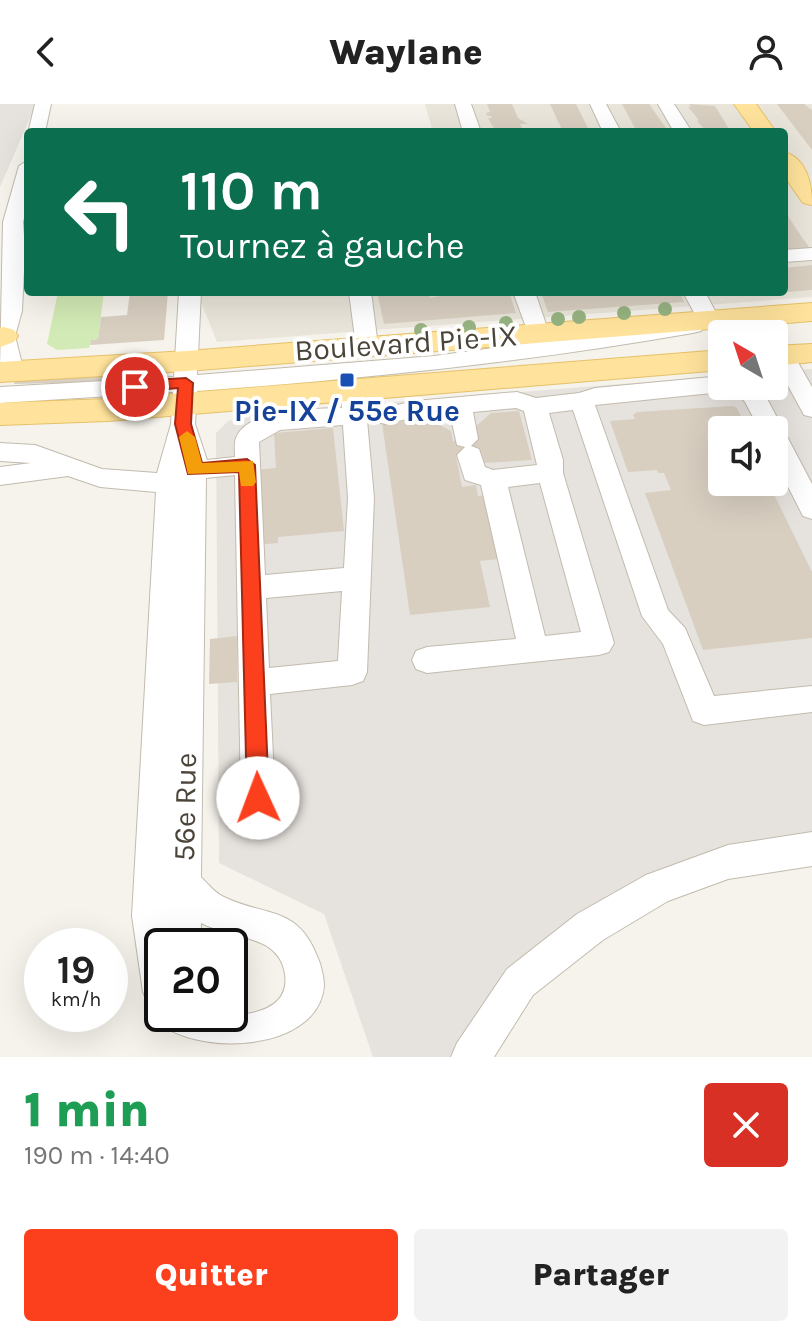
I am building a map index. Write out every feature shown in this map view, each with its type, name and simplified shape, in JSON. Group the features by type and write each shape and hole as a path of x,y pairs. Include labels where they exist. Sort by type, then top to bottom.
{"main road":[{"path":"745,104 762,128"},
{"path":"788,165 812,198"},
{"name":"Boulevard Pie-IX","path":"709,320 812,312"},
{"name":"Boulevard Pie-IX","path":"0,414 185,393 367,346 708,320"},
{"name":"Boulevard Pie-IX","path":"3,382 354,403 551,373 708,361"}],"street":[{"path":"37,128 43,104"},
{"path":"463,104 471,128"},
{"path":"598,104 610,128"},
{"path":"666,104 681,128"},
{"path":"24,181 13,222 15,250 11,311 2,337 3,382 95,390 185,393 604,344 741,317"},
{"path":"788,256 812,254"},
{"name":"56e Rue","path":"151,928 150,916 172,730 176,614 169,482 185,393 190,296"},
{"path":"361,296 367,346"},
{"path":"525,296 538,333"},
{"path":"696,296 709,320"},
{"path":"475,360 597,370"},
{"path":"795,362 812,409"},
{"path":"551,373 571,402 656,616 675,637 704,711 812,699"},
{"path":"258,798 247,440 259,427 354,403 366,411 376,410 386,416 415,409 517,400 535,406 595,396 708,385"},
{"name":"56e Rue","path":"176,614 194,470 185,393"},
{"path":"254,683 352,672 361,498 354,403"},
{"path":"460,405 474,473 493,479 550,473"},
{"path":"427,660 599,643 550,473 550,460 535,406"},
{"path":"0,452 35,454 67,468 127,482 169,482"},
{"path":"788,462 812,509"},
{"path":"194,470 247,465"},
{"path":"0,476 67,468"},
{"path":"493,479 533,649"},
{"path":"251,588 357,578"},
{"name":"56e Rue","path":"172,730 183,884 212,910 281,932 297,952 305,978 304,992 293,1019 284,1030 264,1043 224,1051 207,1047 182,1032"},
{"path":"471,1057 520,982 590,927 658,887 728,862 812,849"},
{"path":"182,928 183,884"}],"shaded area":[{"path":"0,104 36,104 24,128 0,187"},
{"path":"425,104 812,104 812,297 217,342 199,296 788,296 788,128 432,128"},
{"path":"812,369 812,848 590,927 471,1057 373,1057 324,914 219,863 216,433 228,421 266,412 708,377 708,400 788,400 788,371"}],"green space":[{"path":"57,296 103,296 98,339 91,340 89,348 57,350 47,344"}],"building":[{"path":"487,104 512,104 518,118 528,124 520,124 522,128 494,128 488,118 491,116 486,113 490,112"},
{"path":"550,104 576,104 588,128 561,128"},
{"path":"622,104 649,104 666,128 635,128"},
{"path":"689,104 715,106 729,128 703,128 688,107 691,107"},
{"path":"777,104 804,104 812,110 812,150"},
{"path":"788,216 801,236 812,251 788,253"},
{"path":"812,265 812,290 788,292 788,268"},
{"path":"129,296 168,296 164,340 90,345 91,340 98,339 101,317 127,315"},
{"path":"378,296 510,296 516,313 384,324"},
{"path":"542,296 682,296 684,302 548,312"},
{"path":"107,376 106,382 14,384 16,379"},
{"path":"737,408 741,416 708,416 708,496 775,496 812,572 812,638 703,650 645,493 671,490 664,473 657,470 628,472 610,421 635,419 633,415 637,412"},
{"path":"519,411 532,460 484,463 482,454 456,456 462,487 476,485 478,496 485,495 499,559 480,561 490,607 410,615 382,423 429,419 451,431 453,441 477,439 474,428 491,413"},
{"path":"333,428 344,531 278,537 278,543 255,545 253,470 276,468 274,433"},
{"path":"237,636 237,682 209,684 210,639"}],"slow traffic":[{"path":"187,437 194,458 194,470 247,465 247,482"}],"place":[{"name":"Pie-IX / 55e Rue","path":"347,380"}],"route":[{"path":"135,387 186,383 183,424 194,458 194,470 247,465 258,798"}]}
